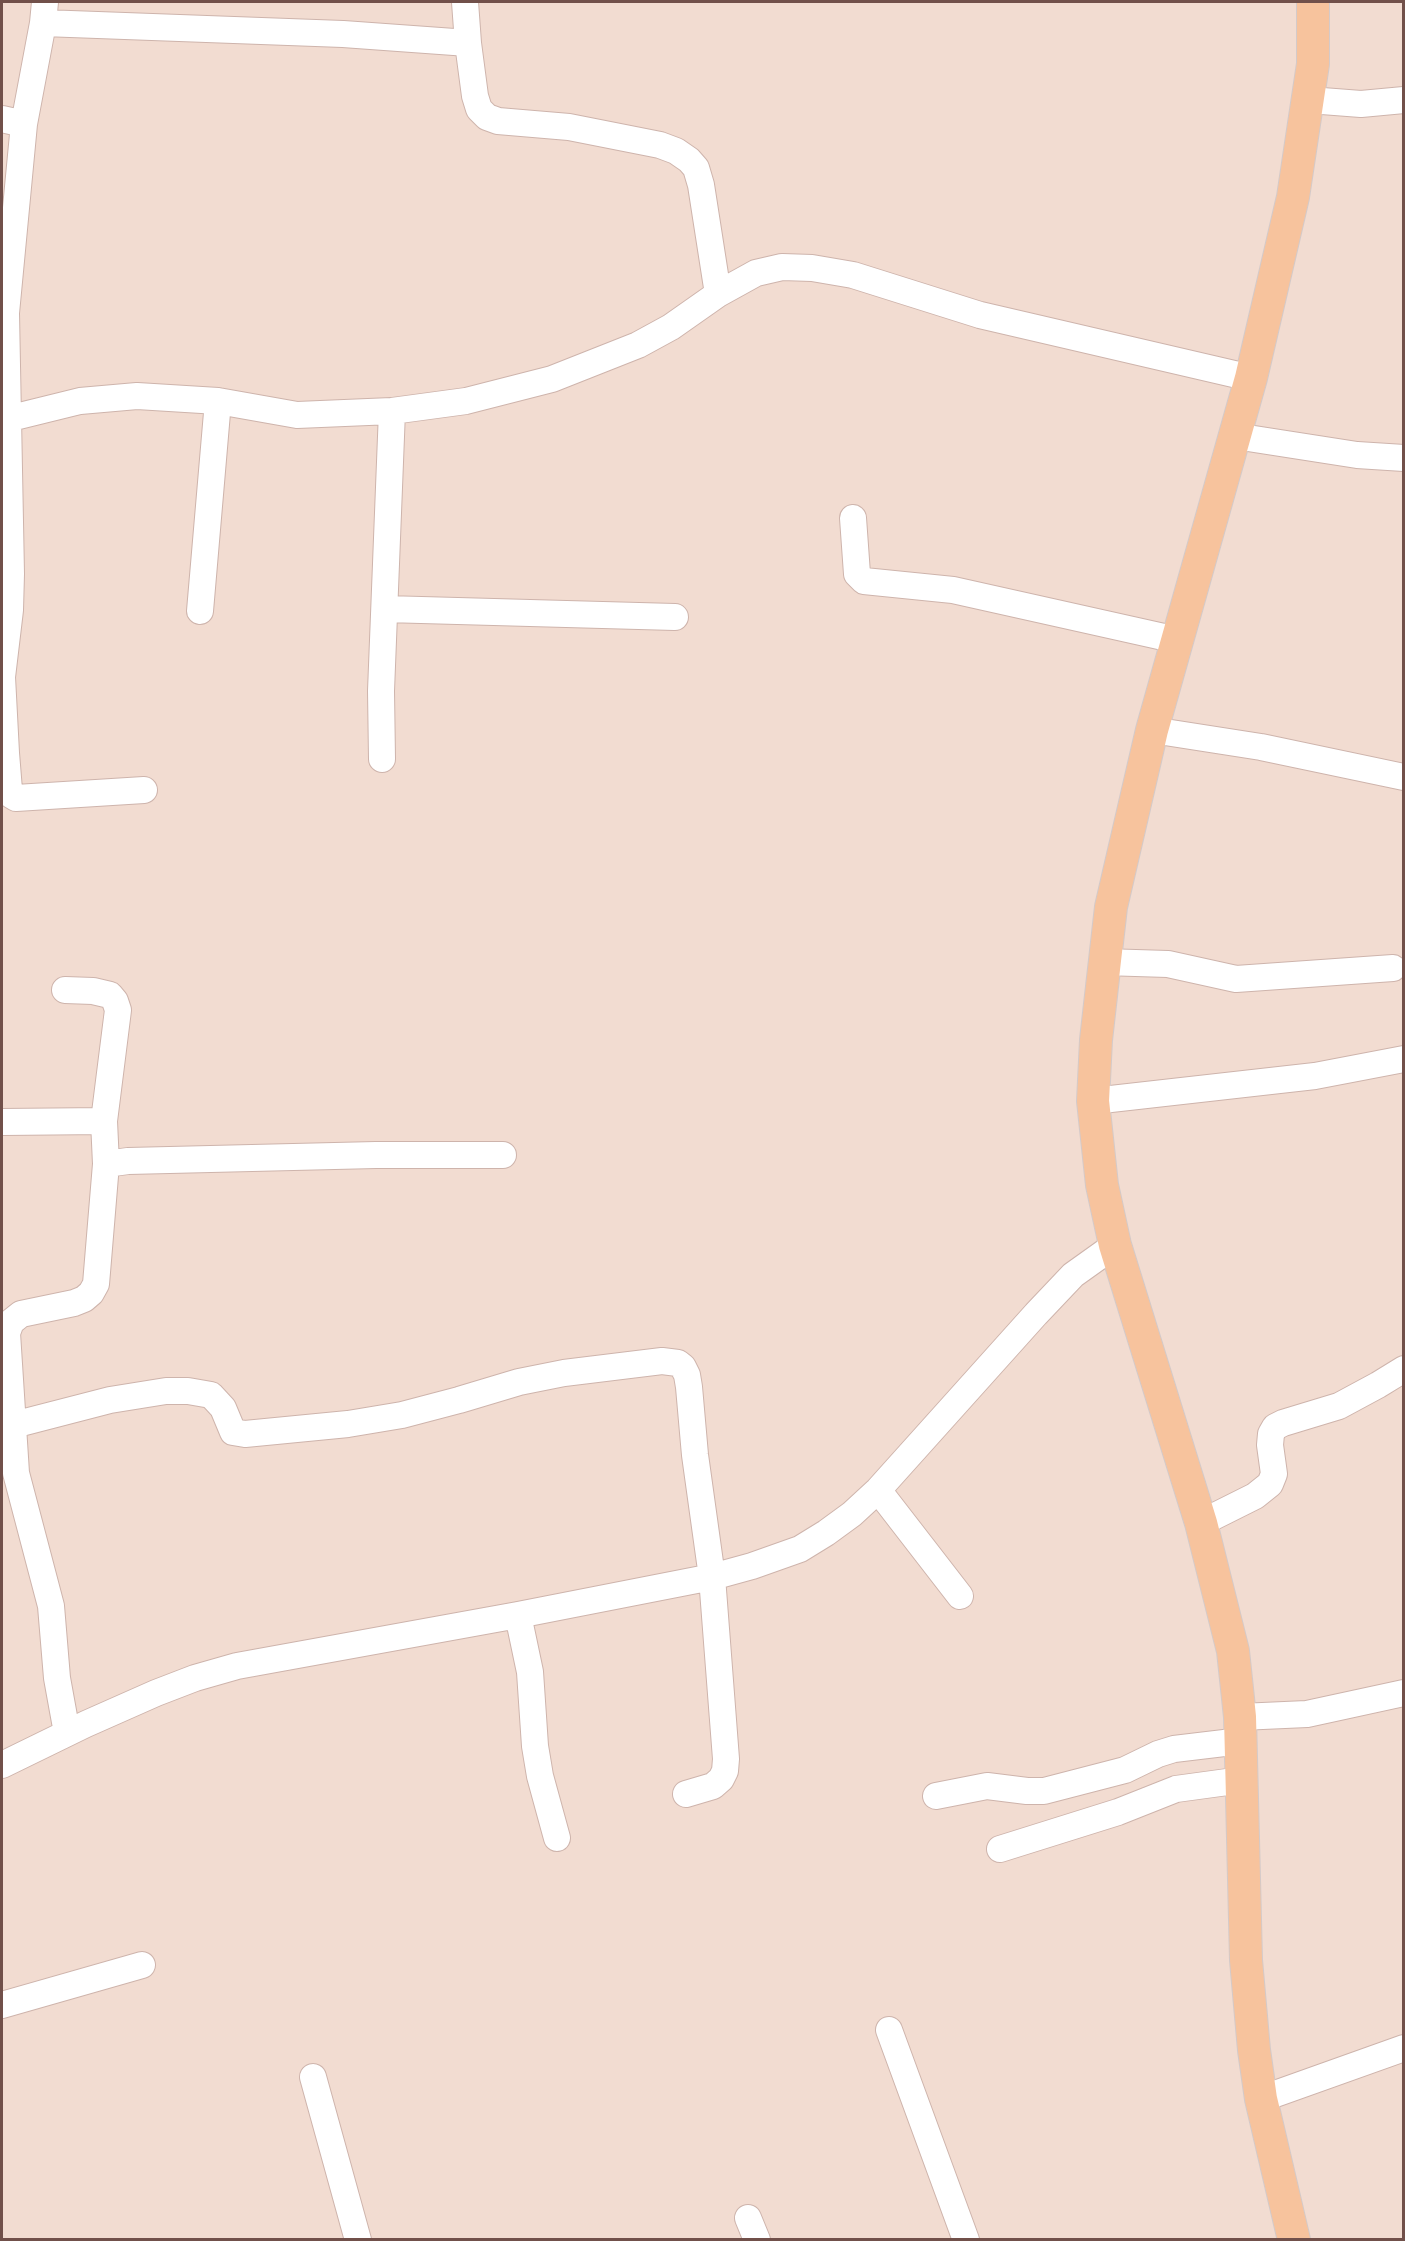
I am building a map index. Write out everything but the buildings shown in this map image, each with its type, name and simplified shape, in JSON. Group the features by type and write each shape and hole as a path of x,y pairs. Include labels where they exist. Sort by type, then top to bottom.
{"main road":[{"path":"1295,2233 1261,2099 1254,2050 1246,1960 1240,1729 1233,1652 1216,1574 1116,1245 1102,1185 1093,1101 1103,962 1111,907 1152,730 1251,378 1293,197 1313,64 1313,2"}],"street":[{"path":"465,2 475,96 479,109 487,117 498,121 568,127 660,144 676,151 696,168 701,185 718,294"},
{"path":"144,790 16,798 9,790 4,754 2,677 10,610 11,573 4,421 7,232 13,122 44,12 468,43"},
{"path":"1309,100 1361,104 1404,100"},
{"path":"4,421 80,401 126,397 218,401 297,415 393,411 466,401 552,379 638,345 671,327 718,294 756,273 782,267 812,268 852,275 980,315 1251,378"},
{"path":"200,611 218,401"},
{"path":"382,759 381,691 393,411"},
{"path":"1234,436 1357,455 1404,458"},
{"path":"853,518 856,574 864,581 953,590 1177,640"},
{"path":"385,609 675,616"},
{"path":"1152,730 1261,747 1404,777"},
{"path":"1103,962 1168,963 1236,979 1393,968"},
{"path":"65,990 93,991 110,995 118,1010 104,1121 106,1164 96,1284 84,1299 21,1314 11,1322 7,1333 7,1427 16,1473 51,1606 57,1678 68,1733"},
{"path":"1093,1101 1315,1076 1404,1059"},
{"path":"2,1122 104,1121"},
{"path":"106,1164 128,1161 503,1155"},
{"path":"2,1765 156,1693 195,1678 237,1666 712,1577 752,1566 800,1548 852,1514 878,1490 1073,1275 1116,1245"},
{"path":"7,1427 110,1400 166,1391 188,1390 211,1395 223,1408 233,1432 238,1434 292,1430 402,1415 519,1382 564,1373 671,1361 683,1367 687,1375 695,1455 712,1577 724,1725 725,1771 714,1786 686,1794"},
{"path":"1201,1523 1256,1496 1270,1484 1274,1474 1270,1445 1271,1434 1275,1427 1339,1406 1404,1369"},
{"path":"878,1490 960,1596"},
{"path":"518,1615 530,1672 535,1746 540,1776 557,1838"},
{"path":"936,1796 987,1786 1044,1791 1125,1770 1149,1757 1240,1729 1404,1692"},
{"path":"1000,1849 1118,1812 1176,1789 1242,1780"},
{"path":"2,2005 142,1965"},
{"path":"889,2030 966,2240"},
{"path":"1261,2099 1404,2048"},
{"path":"313,2077 358,2240"}],"shaded area":[{"path":"2,2 1403,2 1403,2239 2,2239"}]}
